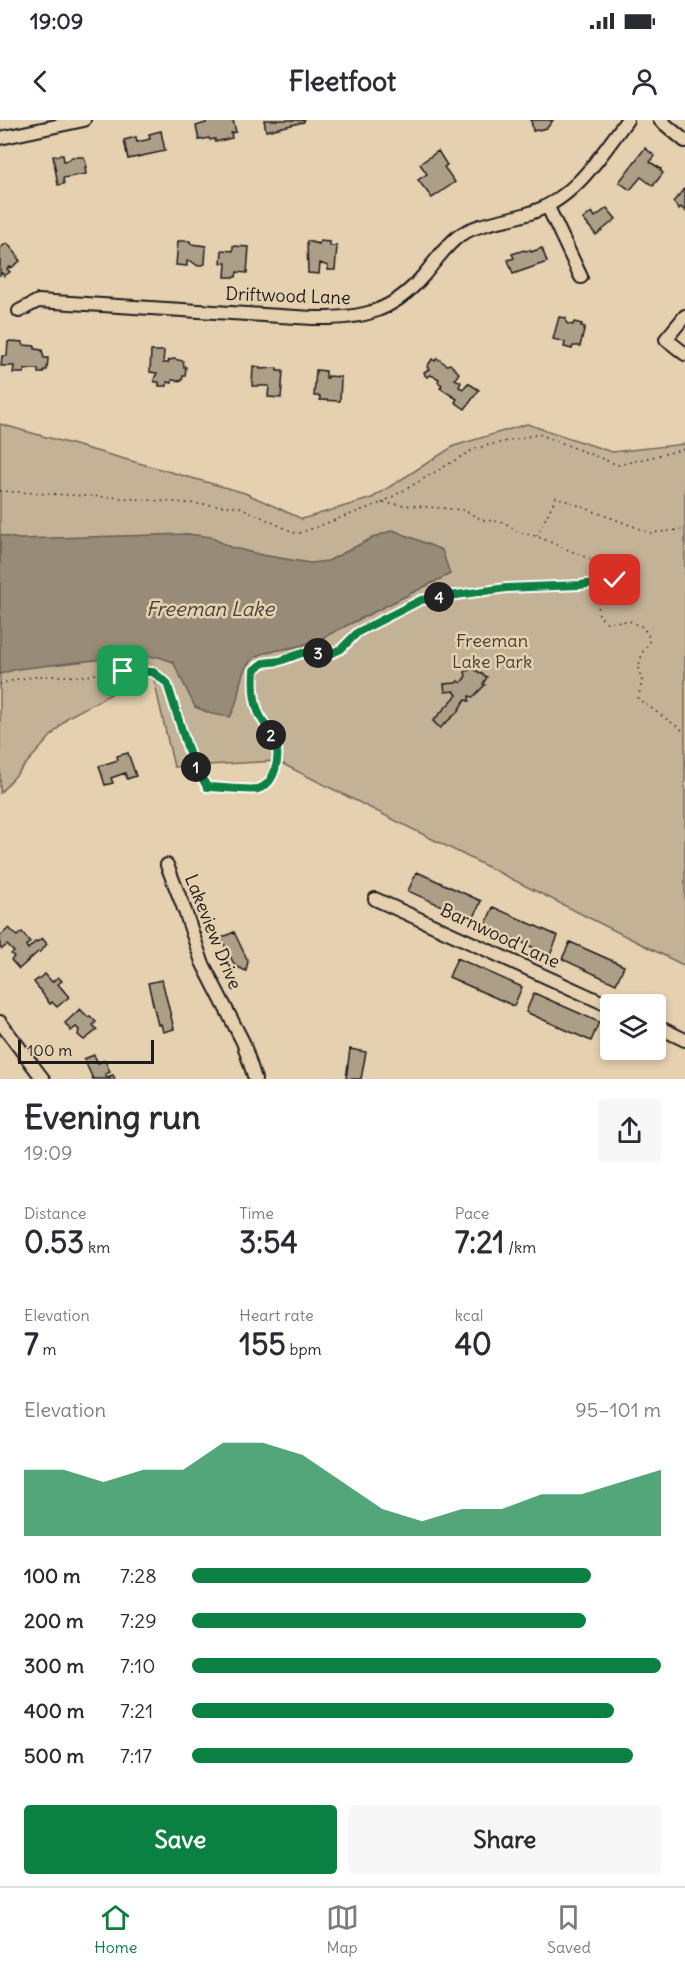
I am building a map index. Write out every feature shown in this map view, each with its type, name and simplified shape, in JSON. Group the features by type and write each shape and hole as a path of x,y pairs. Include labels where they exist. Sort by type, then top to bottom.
{"street":[{"path":"0,138 84,120"},
{"name":"Driftwood Lane","path":"19,311 38,301 313,318 358,316 386,307 404,295 445,248 461,235 476,227 548,207 562,198 578,184 627,120"},
{"path":"660,120 685,141"},
{"path":"548,207 581,277"},
{"path":"685,316 666,339 685,354"},
{"name":"Lakeview Drive","path":"167,865 204,969 243,1042 255,1079"},
{"name":"Barnwood Lane","path":"375,899 600,1001"},
{"path":"0,1022 44,1079"},
{"path":"666,1031 685,1040"}],"path":[{"path":"0,491 240,507 297,534 381,503 476,448 538,434 618,465 685,449"},
{"path":"536,536 556,496 651,533 685,529"},
{"path":"0,684 42,676 87,676 123,671 153,672 167,683 190,756 207,787 259,789 270,781 275,771 276,757 276,744 258,713 253,689 254,670 263,663 280,661 302,653 332,653 341,649 358,632 421,600 506,588 597,583 615,580 624,573 624,562 597,561 536,536 518,532 504,522 483,520 463,510 381,503"},
{"path":"597,583 599,616 606,622 630,621 643,627 649,637 638,668 642,681 638,699 685,732"}],"green space":[{"name":"Freeman Lake Park","path":"0,424 245,493 302,519 372,498 454,446 527,424 612,452 685,444 685,966 277,761 174,767 152,672 68,717 0,793"}],"water":[{"name":"Freeman Lake","path":"393,530 442,550 450,574 324,637 256,657 245,669 236,704 230,717 212,714 195,707 173,662 159,657 130,656 17,669 0,674 0,535 19,539 188,534 211,537 230,547 262,555 310,563 328,561 372,538"}],"building":[{"path":"210,120 233,120 236,132 231,133 232,138 215,142 215,139 210,140 209,138 199,140 196,126"},
{"path":"264,120 304,120 304,122 266,131"},
{"path":"531,120 553,120 547,128 533,131"},
{"path":"161,131 165,151 128,159 124,140 136,137 137,142 146,140 150,139 149,134"},
{"path":"645,148 655,156 650,162 663,173 653,186 641,177 630,190 619,182"},
{"path":"438,151 447,165 444,167 455,182 432,198 418,180 427,174 420,164"},
{"path":"63,155 64,161 72,157 84,157 87,167 85,167 86,174 63,178 64,184 58,185 53,156"},
{"path":"685,188 685,211 681,207 679,209 673,202"},
{"path":"607,208 616,219 596,235 583,219 592,212 595,217"},
{"path":"178,241 190,241 191,244 206,246 205,264 198,266 187,261 187,266 176,265"},
{"path":"307,241 319,244 320,241 330,242 330,246 337,246 335,270 328,270 328,266 320,263 319,274 308,273"},
{"path":"7,243 20,261 7,269 10,272 4,276 2,273 0,275 0,248"},
{"path":"233,246 249,247 247,273 237,272 236,277 225,277 226,263 221,263 222,250 233,251"},
{"path":"542,248 547,262 513,274 508,260 514,258 512,254"},
{"path":"559,317 566,318 568,324 573,325 574,322 585,327 580,346 573,346 572,349 564,347 565,342 553,339"},
{"path":"10,341 23,342 23,345 35,346 35,349 42,350 44,358 48,358 47,370 43,373 38,373 38,369 31,369 24,370 24,373 13,373 14,366 1,366 2,356 7,356"},
{"path":"151,351 164,351 163,363 174,359 183,361 186,367 182,381 172,380 172,383 167,382 167,386 159,386 159,382 155,382 154,379 157,373 150,372"},
{"path":"437,358 447,365 450,364 459,373 455,379 461,382 459,387 463,389 468,383 479,390 465,409 455,402 457,399 440,388 442,385 438,382 439,379 425,375 424,372 429,369 427,367 432,359 435,361"},
{"path":"253,366 260,367 260,369 277,368 277,371 283,371 281,398 268,397 269,386 252,386"},
{"path":"316,370 326,371 326,378 328,376 341,377 340,401 320,400 320,396 314,396"},
{"path":"472,668 487,677 483,684 485,685 473,697 469,696 469,701 465,700 460,710 440,728 433,721 457,695 454,691 445,692 444,684 458,681 461,683 466,676 465,672"},
{"path":"128,753 136,776 127,779 125,773 111,778 113,783 105,785 99,766 118,760 117,756"},
{"path":"417,872 481,901 473,920 408,891"},
{"path":"493,907 558,936 550,955 485,926"},
{"path":"9,928 17,936 22,932 30,942 26,946 28,949 42,938 47,944 19,969 11,960 14,957 11,954 14,952 7,945 2,949 0,947 0,936"},
{"path":"234,932 248,961 246,971 235,966 221,938"},
{"path":"570,942 624,966 616,984 562,959"},
{"path":"457,958 522,987 514,1006 449,977"},
{"path":"45,974 52,982 58,977 62,981 58,984 69,997 57,1007 52,1002 50,1004 34,982"},
{"path":"162,980 174,1029 163,1032 161,1024 158,1025 148,983"},
{"path":"534,993 599,1022 591,1041 526,1012"},
{"path":"80,1009 96,1022 93,1025 97,1030 84,1040 78,1035 79,1030 76,1027 71,1031 65,1023"},
{"path":"350,1049 366,1052 361,1079 346,1079"},
{"path":"94,1055 98,1063 105,1060 110,1072 105,1074 107,1077 113,1075 115,1079 93,1079 84,1059"}],"route":[{"path":"123,671 153,672 167,683 190,756 207,787 259,789 270,781 275,771 276,757 276,744 258,713 253,689 254,670 263,663 280,661 302,653 332,653 341,649 358,632 421,600 506,588 580,585 615,580"}]}
